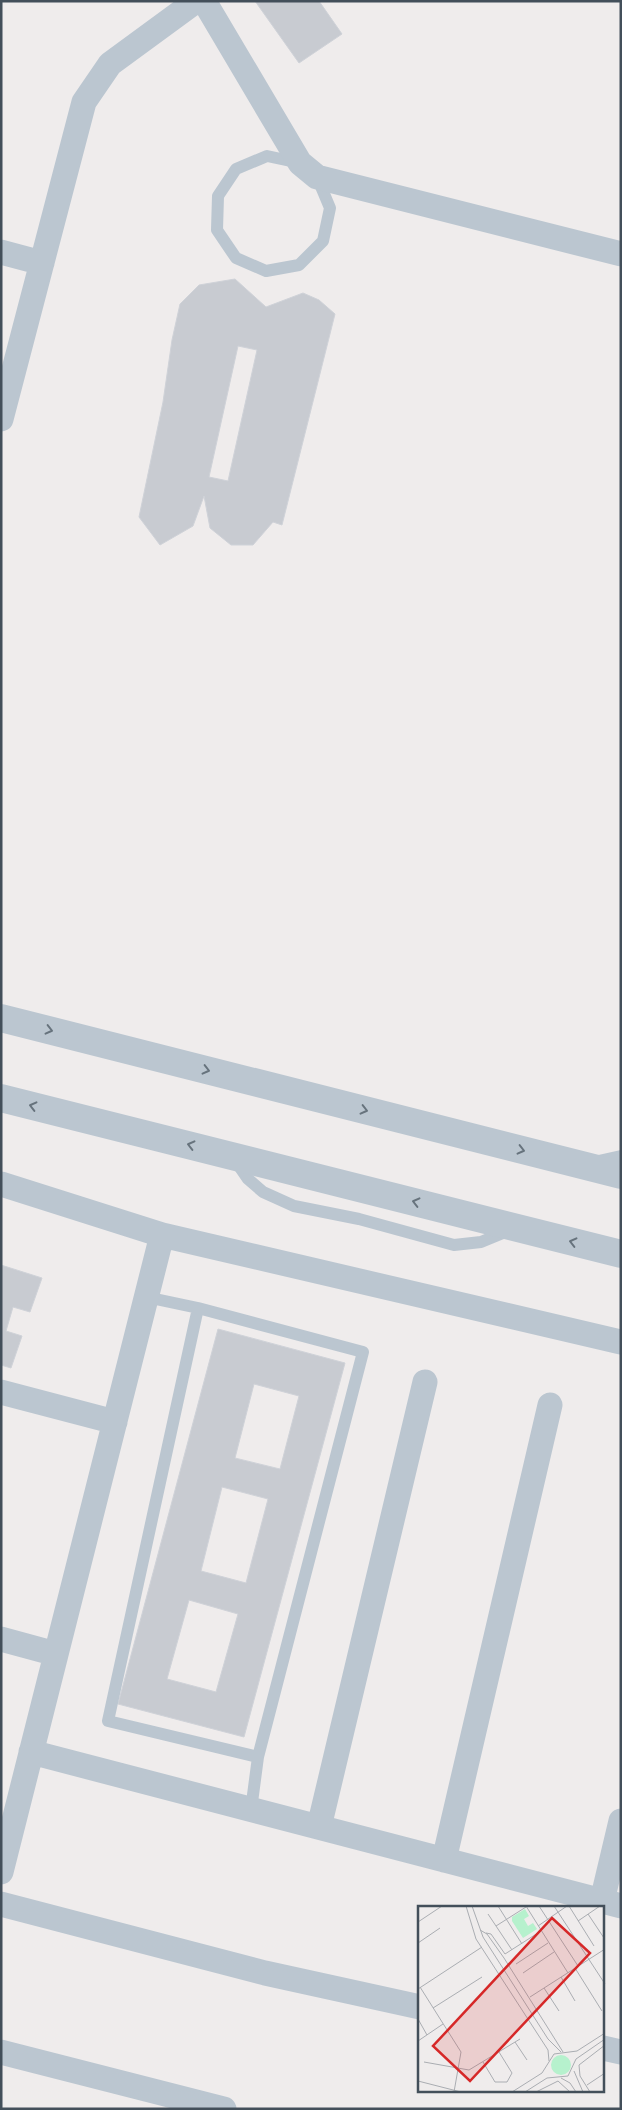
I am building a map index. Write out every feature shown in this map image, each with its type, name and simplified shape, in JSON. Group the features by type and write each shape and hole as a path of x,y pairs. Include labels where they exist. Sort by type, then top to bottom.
{"street":[{"path":"1,419 84,102 110,64 196,1"},
{"path":"204,1 308,170 621,254"},
{"path":"1,252 42,263"},
{"path":"1,1018 621,1176"},
{"path":"1,1098 621,1254"},
{"path":"1,1184 162,1235 621,1342"},
{"path":"2,1860 162,1235"},
{"path":"319,1827 425,1382"},
{"path":"1,1392 115,1422"},
{"path":"444,1860 550,1405"},
{"path":"1,1639 56,1654"},
{"path":"31,1752 611,1903 621,1821"},
{"path":"1,1904 265,1973 418,2008"},
{"path":"604,2048 621,2052"},
{"path":"1,2052 224,2109"}],"lane":[{"path":"267,156 308,170 330,208 323,241 299,265 266,271 236,258 217,230 218,196 236,169 267,156"},
{"path":"581,1165 621,1156"},
{"path":"146,1297 198,1308 363,1352 258,1757 251,1810"},
{"path":"198,1308 108,1720 258,1757"}],"building":[{"path":"255,1 319,1 342,34 299,63"},
{"path":"235,279 266,307 303,293 319,300 335,314 282,525 273,522 253,545 231,545 210,528 204,496 193,526 160,545 139,517 163,402 172,340 180,304 199,285","holes":["238,346 257,350 228,481 209,477"]},
{"path":"1,1265 42,1278 30,1312 13,1307 6,1331 22,1336 11,1368 1,1365"},
{"path":"218,1329 345,1363 244,1737 118,1704","holes":["254,1384 299,1396 280,1469 235,1458","222,1487 268,1499 246,1583 201,1571","189,1600 238,1614 216,1692 167,1679"]}]}
